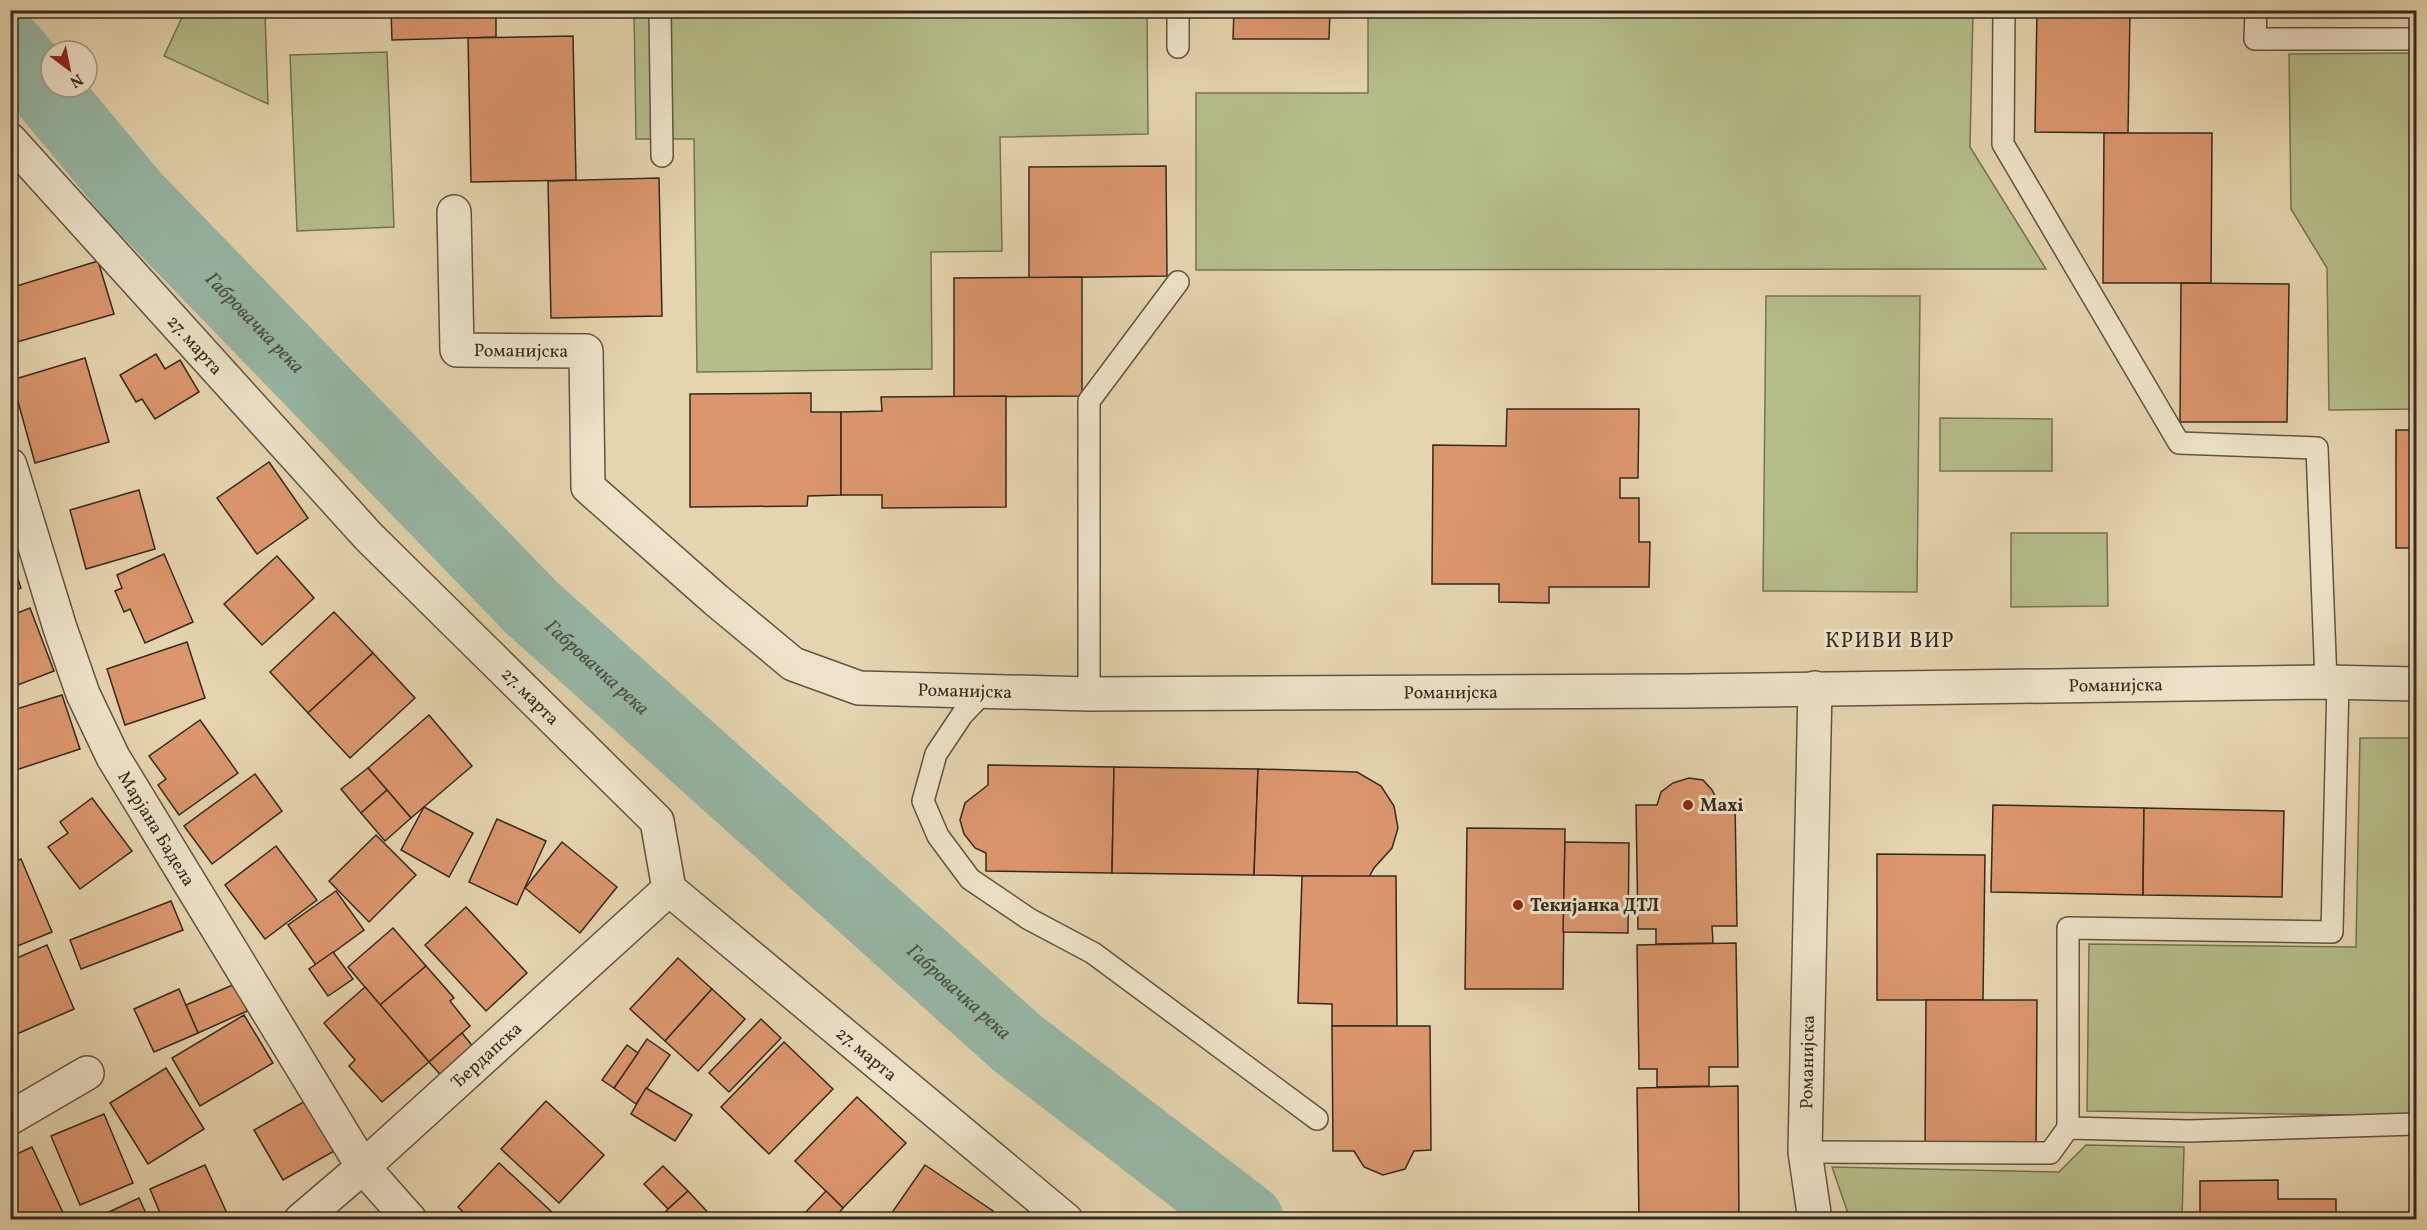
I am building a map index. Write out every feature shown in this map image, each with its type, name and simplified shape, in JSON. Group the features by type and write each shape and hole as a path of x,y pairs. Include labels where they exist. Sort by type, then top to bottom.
{"street":[{"name":"27. марта","path":"11,140 368,536 657,821 669,889 1029,1208 1066,1220"},
{"name":"Романијска","path":"454,212 457,350 586,351 588,487 716,600 793,664 859,688 1089,694 2416,684"},
{"name":"Марјана Бадела","path":"10,465 60,628 83,694 113,757 363,1167 410,1220"},
{"name":"Романијска","path":"1815,688 1805,1152 1815,1220"},
{"name":"Ђердапска","path":"301,1220 363,1167 669,889"},
{"path":"10,1118 87,1073"}],"lane":[{"path":"660,10 662,156"},
{"path":"1178,10 1178,47"},
{"path":"1805,1152 2050,1153 2068,1128 2068,928 2332,932 2332,683 2317,448 2179,443 2003,144 2004,10"},
{"path":"2256,10 2255,39 2416,39"},
{"path":"1089,694 1089,401 1178,282"},
{"path":"983,693 962,714 936,754 923,801 938,836 970,879 1029,919 1093,953 1317,1119"},
{"path":"2068,1128 2189,1131 2416,1124"}],"green space":[{"path":"185,11 307,11 265,13 268,104 164,56"},
{"path":"634,11 1147,11 1148,134 1000,137 1002,251 931,252 932,369 697,372 694,139 636,139"},
{"path":"1368,11 1973,11 1970,147 2046,269 1196,270 1196,93 1368,93"},
{"path":"387,52 394,227 297,231 290,55"},
{"path":"2416,53 2416,409 2329,410 2327,268 2291,209 2289,54"},
{"path":"1766,296 1920,296 1917,592 1763,591"},
{"path":"1940,418 2052,419 2052,471 1940,471"},
{"path":"2011,533 2107,533 2108,606 2011,607"},
{"path":"2360,738 2416,738 2416,1116 2087,1111 2089,944 2356,947"},
{"path":"2086,1145 2184,1147 2182,1219 1850,1219 1832,1167 2059,1172"}],"building":[{"path":"391,10 496,10 496,37 392,40"},
{"path":"1234,10 1330,10 1329,39 1233,39"},
{"path":"2037,10 2130,10 2128,133 2035,132"},
{"path":"573,36 576,180 471,182 468,38"},
{"path":"2104,133 2212,133 2211,283 2103,283"},
{"path":"1166,166 1167,276 1029,278 1029,167"},
{"path":"659,178 662,316 551,318 548,181"},
{"path":"98,261 114,314 10,344 10,288"},
{"path":"1082,277 1082,396 954,397 954,278"},
{"path":"2181,283 2289,284 2287,422 2180,422"},
{"path":"156,354 165,369 180,360 199,392 155,419 142,399 136,402 120,375"},
{"path":"85,358 109,442 35,463 12,380"},
{"path":"811,393 811,412 841,412 841,495 808,496 807,506 690,507 690,394"},
{"path":"1006,396 1006,507 882,508 882,495 841,495 841,412 882,411 881,397"},
{"path":"1507,409 1639,409 1638,478 1620,478 1620,498 1639,498 1639,542 1650,542 1649,587 1549,587 1549,603 1499,602 1499,584 1432,584 1433,445 1506,446"},
{"path":"2396,430 2416,430 2416,548 2396,548"},
{"path":"269,462 308,518 257,554 217,498"},
{"path":"139,490 155,549 86,569 70,510"},
{"path":"164,554 193,622 145,643 130,609 124,612 115,591 122,588 117,575"},
{"path":"10,555 21,588 10,592"},
{"path":"277,556 314,598 262,645 224,604"},
{"path":"30,608 54,671 10,688 10,616"},
{"path":"334,612 373,653 308,713 270,672"},
{"path":"187,642 205,698 125,725 107,669"},
{"path":"373,653 415,698 350,758 308,713"},
{"path":"62,695 80,749 10,772 10,711"},
{"path":"429,715 472,766 411,818 368,768"},
{"path":"200,720 238,773 179,815 158,785 166,779 149,756"},
{"path":"988,765 1114,767 1112,873 986,871 986,853 975,848 964,834 960,820 965,803 988,785"},
{"path":"1114,767 1258,769 1254,875 1112,873"},
{"path":"368,768 387,790 361,813 341,789"},
{"path":"1258,769 1357,772 1381,786 1394,806 1398,828 1392,848 1369,877 1254,875"},
{"path":"255,774 282,811 212,864 184,826"},
{"path":"1689,778 1703,780 1719,803 1735,803 1737,926 1712,926 1713,943 1656,944 1656,929 1638,929 1636,805 1657,805 1661,792 1673,783"},
{"path":"387,790 411,818 385,841 361,813"},
{"path":"92,798 132,851 80,889 48,847 68,833 60,822"},
{"path":"1993,805 2144,808 2143,895 1991,892"},
{"path":"424,807 473,833 449,877 401,850"},
{"path":"2144,808 2284,811 2282,897 2143,895"},
{"path":"497,819 546,841 517,905 469,882"},
{"path":"1467,828 1565,829 1563,989 1465,989"},
{"path":"376,835 416,875 369,922 329,881"},
{"path":"562,842 617,887 580,933 525,888"},
{"path":"1565,842 1629,843 1628,933 1563,932"},
{"path":"276,846 317,900 265,939 225,885"},
{"path":"1877,854 1985,855 1983,1000 1877,1000"},
{"path":"21,859 52,932 10,949 10,864"},
{"path":"1302,876 1396,876 1397,1026 1332,1026 1332,1004 1298,1003"},
{"path":"336,891 364,930 316,965 288,925"},
{"path":"171,901 183,930 81,969 70,940"},
{"path":"466,907 527,973 486,1011 425,945"},
{"path":"393,928 426,966 380,1005 348,967"},
{"path":"1736,943 1738,1067 1709,1067 1709,1086 1657,1087 1657,1069 1639,1069 1637,945"},
{"path":"47,945 74,1009 10,1037 10,961"},
{"path":"333,952 353,979 328,996 309,969"},
{"path":"678,958 712,989 665,1041 630,1009"},
{"path":"426,966 454,998 450,1001 470,1026 429,1062 380,1005"},
{"path":"242,981 254,1008 198,1033 186,1005"},
{"path":"365,987 429,1062 382,1102 349,1066 355,1060 324,1023"},
{"path":"179,989 198,1033 154,1052 134,1009"},
{"path":"712,989 745,1019 698,1071 665,1041"},
{"path":"1926,1000 2037,1000 2036,1149 1925,1148"},
{"path":"244,1015 273,1063 200,1106 172,1058"},
{"path":"761,1019 781,1038 729,1092 709,1073"},
{"path":"1332,1026 1430,1026 1431,1150 1414,1151 1405,1169 1383,1175 1364,1167 1354,1151 1333,1151"},
{"path":"462,1033 479,1054 447,1082 429,1062"},
{"path":"647,1039 670,1055 636,1104 614,1088"},
{"path":"784,1042 833,1089 769,1154 721,1107"},
{"path":"627,1045 638,1053 614,1088 602,1080"},
{"path":"166,1068 204,1129 148,1164 110,1103"},
{"path":"1738,1086 1739,1220 1639,1218 1637,1088"},
{"path":"646,1088 692,1115 675,1141 631,1114"},
{"path":"857,1097 906,1143 843,1208 795,1161"},
{"path":"307,1100 336,1150 283,1180 254,1130"},
{"path":"546,1101 604,1155 559,1203 501,1149"},
{"path":"104,1114 133,1183 80,1205 51,1136"},
{"path":"32,1147 65,1217 60,1220 10,1220 10,1157"},
{"path":"499,1163 553,1213 547,1220 471,1220 458,1207"},
{"path":"205,1165 230,1220 163,1220 150,1189"},
{"path":"925,1165 993,1211 987,1220 899,1220 891,1214"},
{"path":"663,1166 688,1191 668,1209 644,1184"},
{"path":"2278,1180 2278,1199 2336,1199 2336,1220 2200,1220 2200,1181"},
{"path":"688,1191 715,1220 658,1220 668,1209"},
{"path":"826,1191 843,1208 833,1220 798,1220"},
{"path":"139,1198 149,1220 112,1220 109,1212"}],"waterway":[{"name":"Габровачка река","path":"10,48 134,197 532,608 1017,1043 1248,1220"}],"place":[{"name":"Maxi","path":"1688,805"},
{"name":"Текијанка ДТЛ","path":"1518,905"}],"district":[{"name":"КРИВИ ВИР","path":"1890,640"}]}
